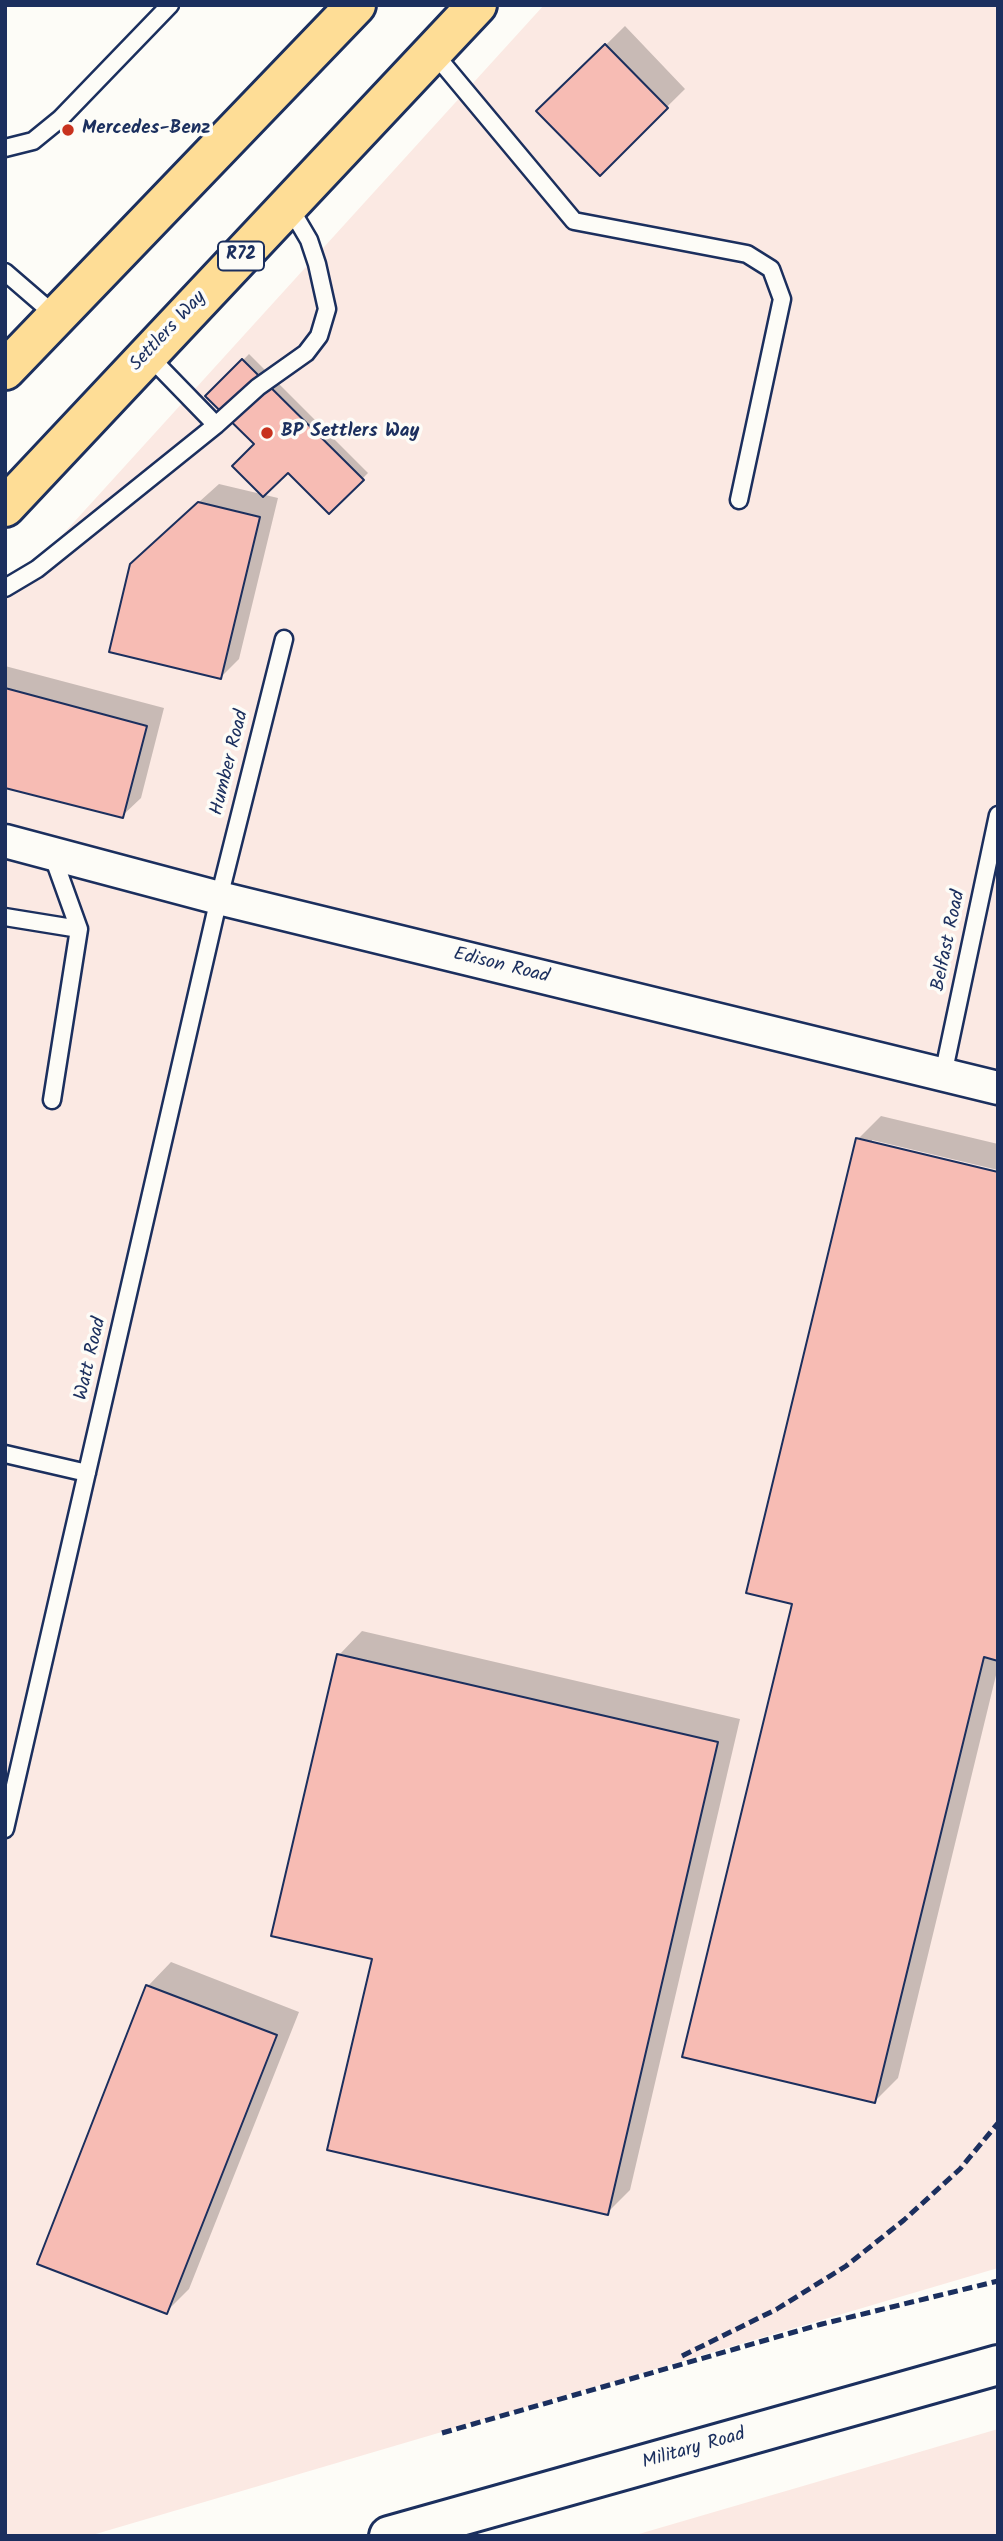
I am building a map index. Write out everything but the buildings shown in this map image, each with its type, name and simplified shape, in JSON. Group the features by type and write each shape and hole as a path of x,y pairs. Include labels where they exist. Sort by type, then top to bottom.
{"main road":[{"path":"5,370 356,5"},
{"name":"Settlers Way","path":"5,507 477,5"}],"street":[{"name":"Edison Road","path":"5,841 219,898 998,1088"},
{"name":"Military Road","path":"390,2536 437,2529 998,2365"}],"lane":[{"path":"5,148 33,141 60,119 170,5"},
{"path":"433,52 575,221 747,254 771,269 782,299 739,500"},
{"path":"5,588 37,569 216,425 258,387 306,353 319,336 327,309 317,264 309,240 288,205"},
{"path":"5,272 56,316"},
{"path":"148,355 216,425"},
{"name":"Humber Road","path":"219,898 284,639"},
{"name":"Belfast Road","path":"943,1075 998,815"},
{"path":"52,854 79,929 52,1100"},
{"name":"Watt Road","path":"5,1829 219,898"},
{"path":"5,917 79,929"},
{"path":"5,1454 87,1473"}],"shaded area":[{"path":"544,5 998,5 998,2268 89,2536 5,2536 5,598"},
{"path":"998,2429 998,2536 632,2536"}],"railway":[{"path":"682,2356 777,2309 846,2266 904,2220 960,2169 998,2123"},
{"path":"442,2433 822,2324 998,2281"}],"place":[{"name":"Mercedes-Benz","path":"68,130"},
{"name":"BP Settlers Way","path":"267,433"}]}
